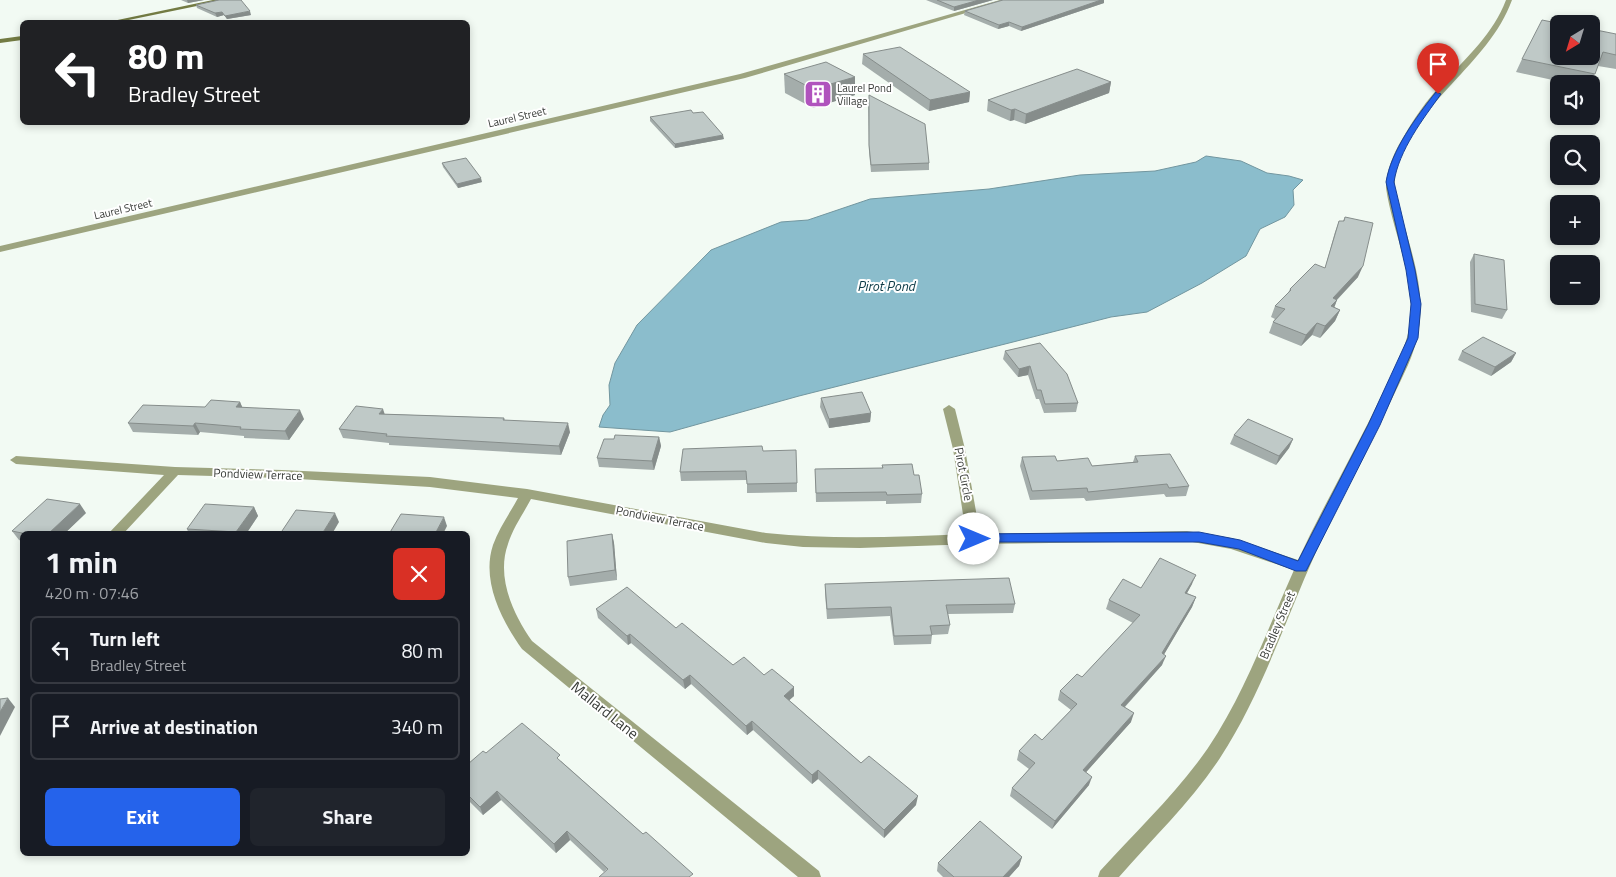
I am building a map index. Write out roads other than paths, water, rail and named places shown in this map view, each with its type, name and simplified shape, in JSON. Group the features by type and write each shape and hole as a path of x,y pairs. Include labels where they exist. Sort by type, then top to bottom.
{"main road":[{"path":"121,20 223,0"},
{"path":"0,41 20,38"}],"street":[{"name":"Laurel Street","path":"0,249 733,78 1007,0"},
{"name":"Bradley Street","path":"1107,877 1144,834 1184,793 1216,750 1254,677 1301,567 1374,425 1413,338 1416,304 1411,270 1391,189 1392,170 1421,115 1440,91 1490,37 1503,15 1509,0"},
{"name":"Pirot Circle","path":"950,409 959,449 974,539"},
{"name":"Pondview Terrace","path":"16,460 175,471 282,474 430,482 527,494 612,508 766,538 794,541 860,543 974,539 1211,538 1240,545 1301,567"},
{"path":"118,531 175,471"},
{"name":"Mallard Lane","path":"527,494 499,550 498,580 508,615 527,645 812,877"}],"water":[{"name":"Pirot Pond","path":"1206,156 1241,161 1267,173 1303,180 1293,190 1294,205 1285,217 1260,229 1246,256 1202,283 1147,312 1111,317 799,396 670,432 599,427 603,415 610,405 609,385 615,363 637,325 711,250 781,222 808,220 870,199 989,189 1080,175 1155,171 1196,162"}],"place":[{"name":"Laurel Pond Village","path":"818,94"}]}
